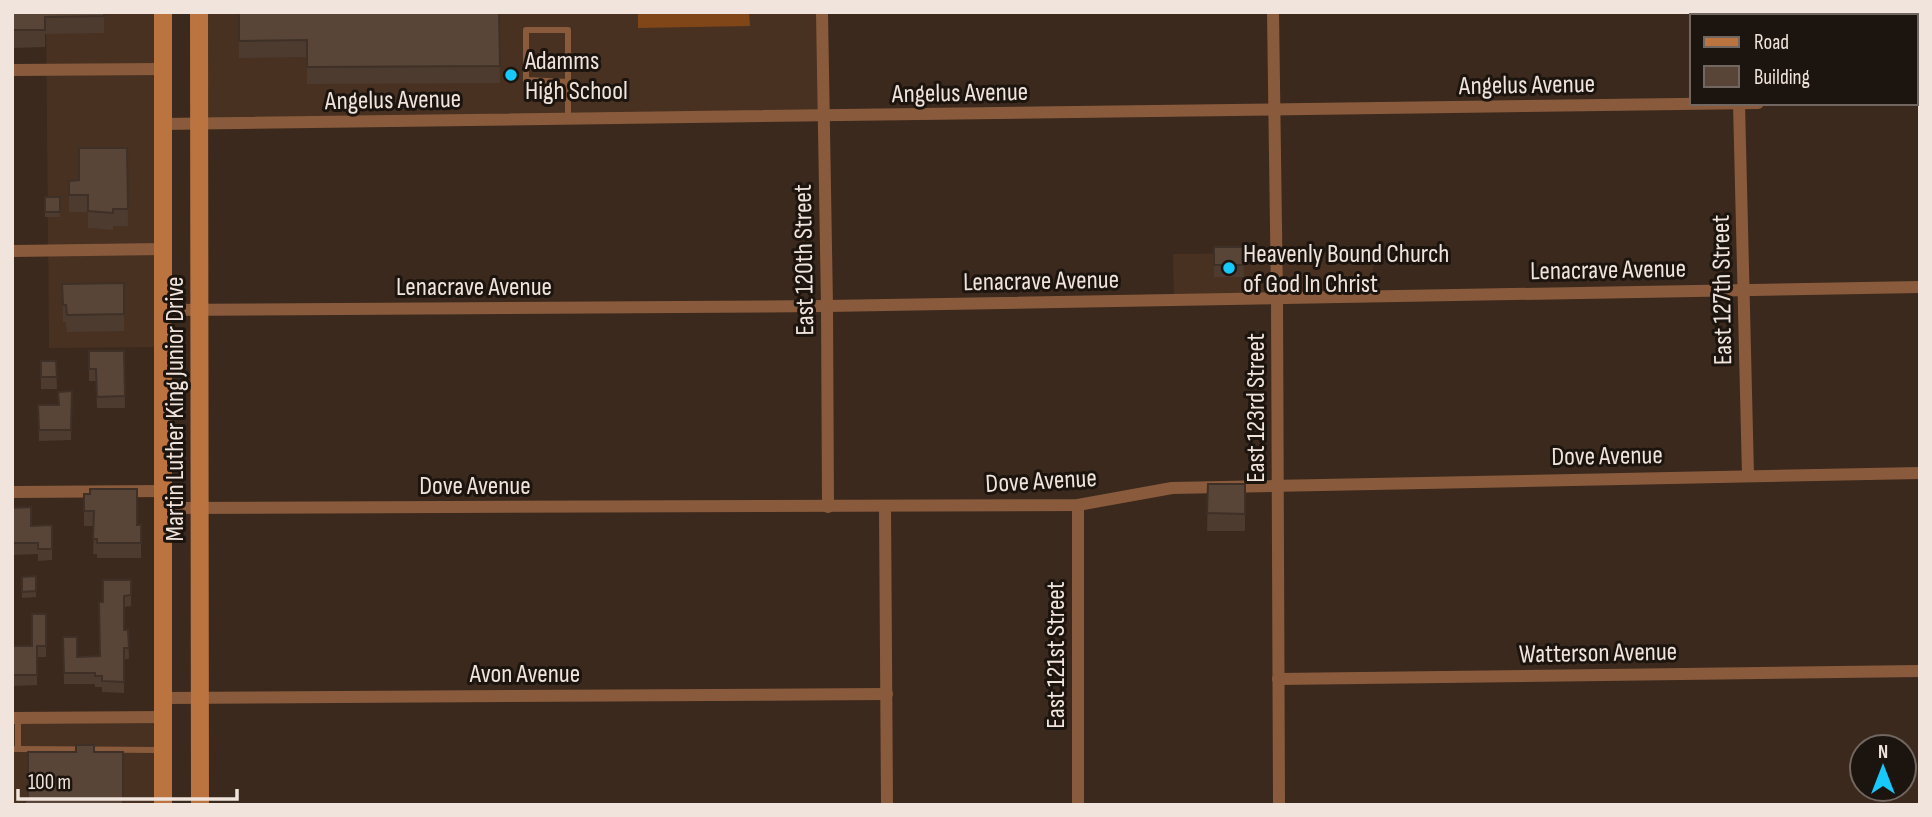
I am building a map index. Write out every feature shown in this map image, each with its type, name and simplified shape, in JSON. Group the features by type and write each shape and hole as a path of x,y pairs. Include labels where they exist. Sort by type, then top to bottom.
{"main road":[{"name":"Martin Luther King Junior Drive","path":"163,12 163,805"},
{"name":"Martin Luther King Junior Drive","path":"199,12 200,805"}],"street":[{"name":"East 120th Street","path":"822,12 828,507"},
{"name":"East 123rd Street","path":"1273,12 1279,805"},
{"path":"12,70 163,69"},
{"name":"Angelus Avenue","path":"163,124 1690,104"},
{"name":"East 127th Street","path":"1739,105 1748,475"},
{"path":"12,251 163,249"},
{"name":"Lenacrave Avenue","path":"163,310 827,306 1920,287"},
{"name":"Dove Avenue","path":"12,492 163,499 201,508 885,507 1078,505 1172,488 1277,484 1920,473"},
{"name":"East 121st Street","path":"1078,505 1078,805"},
{"path":"885,507 887,805"},
{"name":"Watterson Avenue","path":"1278,679 1920,671"},
{"name":"Avon Avenue","path":"164,698 887,694"},
{"path":"15,718 164,718"}],"lane":[{"path":"568,82 526,80 526,30 568,30 568,82 568,120"},
{"path":"15,718 15,749 164,750"}],"shaded area":[{"path":"46,12 163,12 163,347 49,348"},
{"name":"Adamms High School","path":"199,12 822,12 824,117 200,124"},
{"path":"638,12 749,12 750,26 638,28"},
{"path":"1373,252 1373,296 1174,300 1173,254"},
{"path":"164,717 163,805 12,805 12,718"}],"building":[{"path":"12,12 104,12 104,16 45,17 45,30 12,30"},
{"path":"239,12 499,12 500,66 307,67 307,40 239,41"},
{"path":"79,148 127,148 128,209 113,209 113,213 88,211 88,195 69,195 69,181 79,180"},
{"path":"45,197 60,197 60,212 45,212"},
{"path":"1214,247 1243,247 1244,265 1214,265"},
{"path":"124,283 124,314 67,315 66,305 63,305 62,284"},
{"path":"89,351 124,351 125,396 97,397 96,369 89,369"},
{"path":"41,361 56,361 57,377 41,377"},
{"path":"72,391 71,430 39,430 38,405 59,405 58,392"},
{"path":"1208,484 1245,484 1245,514 1207,513"},
{"path":"90,489 137,489 137,525 141,525 141,543 97,543 97,539 93,539 94,511 84,511 84,494 90,494"},
{"path":"31,507 31,526 52,525 52,549 38,549 38,543 12,543 12,508"},
{"path":"36,576 36,591 22,592 22,577"},
{"path":"103,580 131,580 131,595 124,596 124,630 128,630 129,648 124,648 124,682 102,681 102,676 95,676 95,673 64,673 63,637 77,637 77,657 100,656 99,602 103,602"},
{"path":"32,614 46,614 46,646 37,646 37,675 12,675 12,646 32,646"},
{"path":"76,745 94,745 94,752 123,752 123,805 21,805 28,799 28,752 76,752"}],"place":[{"name":"Adamms High School","path":"511,75"},
{"name":"Heavenly Bound Church of God In Christ","path":"1229,268"}]}
